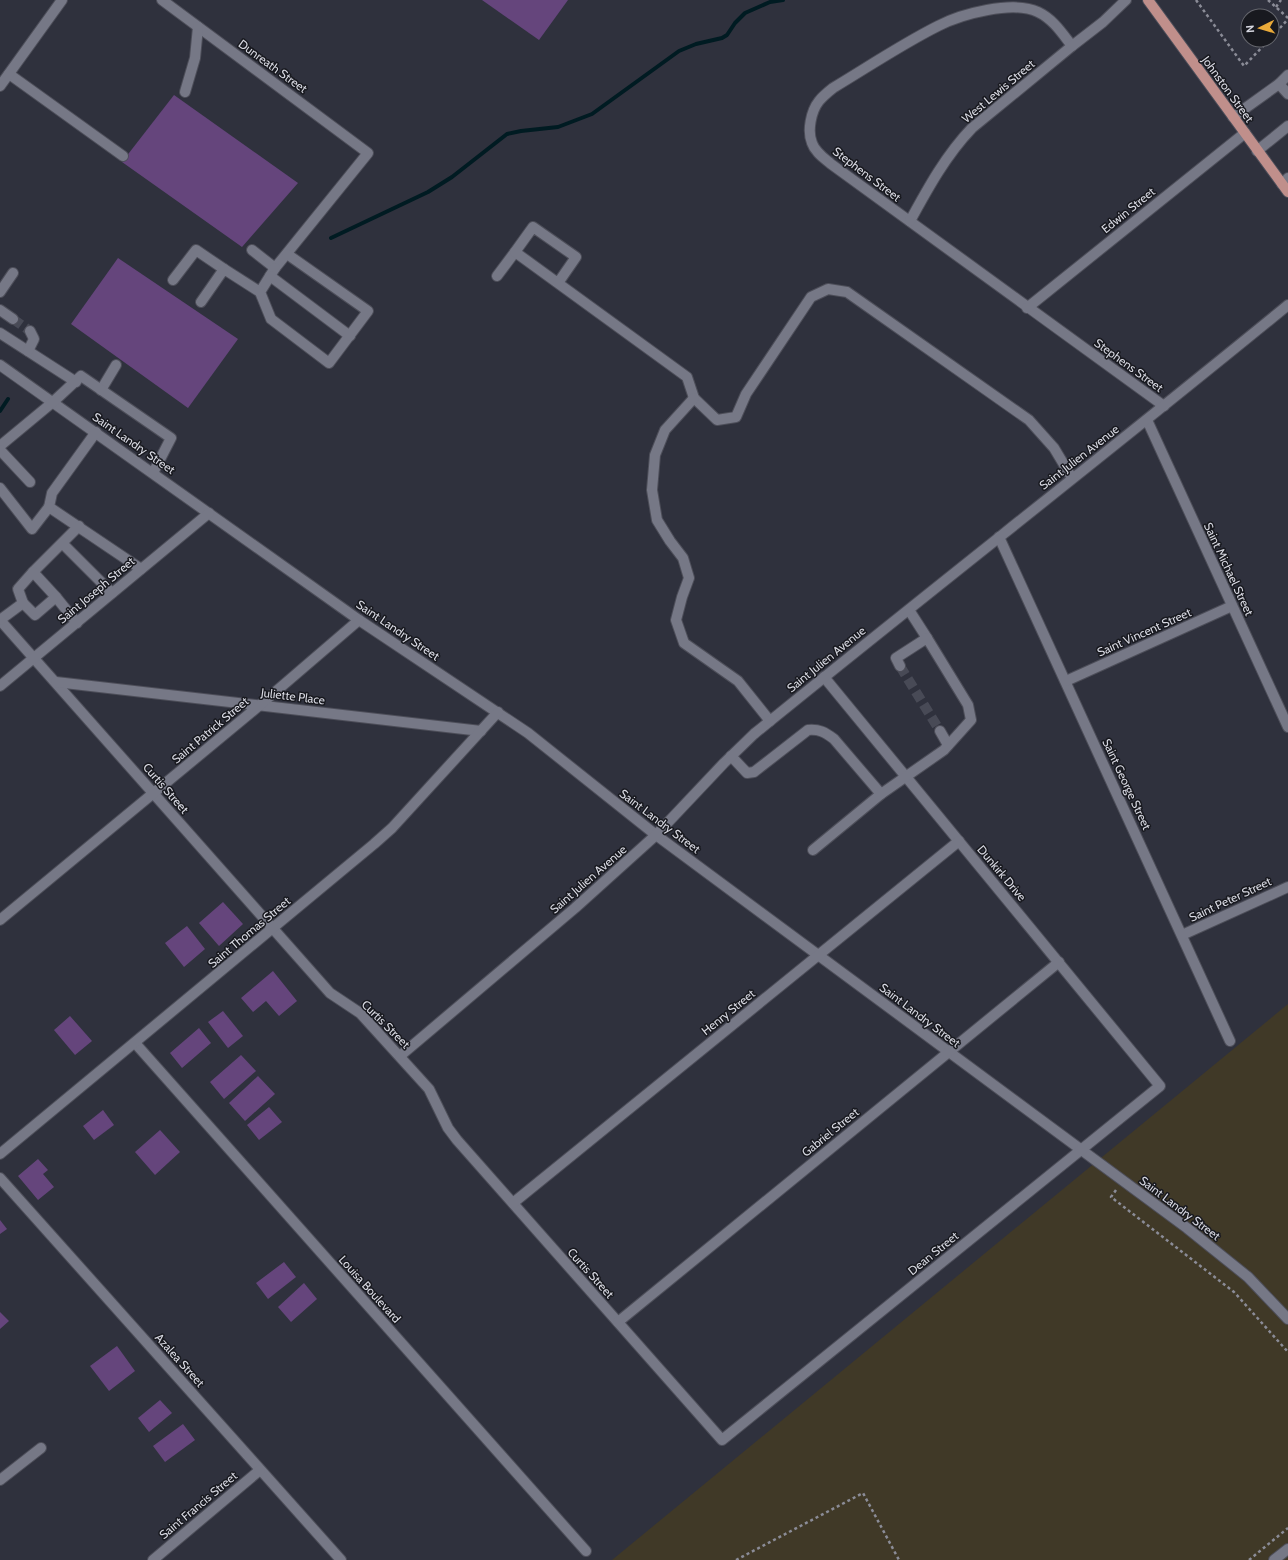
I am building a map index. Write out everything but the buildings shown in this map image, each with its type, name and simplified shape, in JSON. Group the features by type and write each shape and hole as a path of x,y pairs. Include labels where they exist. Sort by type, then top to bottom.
{"main road":[{"name":"Johnston Street","path":"1148,0 1257,151 1285,181 1288,192"}],"street":[{"path":"0,86 62,0"},
{"name":"Dunreath Street","path":"162,0 368,153 287,254"},
{"name":"West Lewis Street","path":"910,221 931,183 949,155 972,128 1103,22 1126,0"},
{"name":"Stephens Street","path":"1072,46 1052,21 1037,11 1030,9 1013,7 989,9 938,25 833,88 820,100 814,111 810,126 812,144 831,164 1164,406"},
{"path":"184,92 195,58 198,27"},
{"path":"9,74 123,156"},
{"path":"1232,117 1279,84 1288,75"},
{"path":"1279,84 1288,94"},
{"path":"1257,151 1288,126"},
{"name":"Edwin Street","path":"1028,308 1245,133"},
{"path":"497,276 533,227 576,257 558,283"},
{"path":"174,280 196,250 260,292 271,319 329,364 368,311 287,254 260,292"},
{"path":"252,250 273,272 350,336"},
{"path":"515,252 687,377 694,398 717,420 736,417 746,394 811,297 828,289 847,292 1029,420 1054,448 1072,478"},
{"path":"202,302 224,269"},
{"path":"0,292 13,273"},
{"name":"Saint Julien Avenue","path":"400,1056 575,908 656,835 754,734 1288,306"},
{"path":"0,310 13,319"},
{"path":"28,352 34,339 30,331"},
{"path":"0,333 76,382"},
{"name":"Saint Landry Street","path":"0,365 360,620 498,712 565,761 656,835 1187,1228 1248,1277 1288,1319"},
{"path":"101,390 116,365"},
{"path":"0,446 53,402 81,376 171,438 153,473"},
{"path":"694,398 665,430 655,455 652,490 657,520 683,558 689,578 676,620 684,643 738,681 770,721"},
{"name":"Saint Michael Street","path":"1147,420 1288,727"},
{"path":"0,488 32,529 49,507 52,493 96,432"},
{"path":"0,450 30,482"},
{"path":"49,507 141,569"},
{"name":"Saint Joseph Street","path":"0,686 209,513"},
{"path":"56,597 35,615 23,604 18,588 63,544 79,526"},
{"name":"Saint George Street","path":"999,537 1230,1042"},
{"path":"63,544 112,593"},
{"path":"33,572 56,597 76,623"},
{"path":"0,620 23,604"},
{"name":"Saint Vincent Street","path":"1066,681 1232,606"},
{"path":"813,850 881,794 944,750 971,720 968,705 909,610"},
{"name":"Curtis Street","path":"0,620 330,992 360,1013 400,1056 429,1089 448,1128 457,1140 722,1440"},
{"name":"Saint Patrick Street","path":"0,920 154,794 360,620"},
{"path":"900,666 896,658 927,638"},
{"path":"0,676 11,677"},
{"name":"Dunkirk Drive","path":"824,677 1160,1086"},
{"name":"Juliette Place","path":"56,682 481,731"},
{"name":"Saint Thomas Street","path":"0,1154 273,929 392,828 498,712"},
{"path":"731,756 747,773 754,772 808,730 816,729 826,733 834,739 881,794"},
{"path":"940,731 948,745"},
{"name":"Henry Street","path":"512,1204 959,841"},
{"name":"Saint Peter Street","path":"1182,935 1288,887"},
{"name":"Gabriel Street","path":"618,1322 1059,962"},
{"name":"Louisa Boulevard","path":"135,1043 586,1551"},
{"name":"Dean Street","path":"722,1440 1080,1149 1160,1086"},
{"name":"Azalea Street","path":"0,1178 341,1560"},
{"path":"0,1480 41,1448"},
{"name":"Saint Francis Street","path":"152,1560 260,1470"},
{"path":"1274,1560 1288,1549"}],"path":[{"path":"1196,0 1244,66 1261,48"},
{"path":"1268,0 1288,19 1280,28"},
{"path":"1276,7 1281,0"},
{"path":"1123,1182 1111,1197 1234,1292 1288,1352"},
{"path":"736,1560 863,1493 899,1560"},
{"path":"1249,1560 1288,1528"}],"shaded area":[{"path":"1288,1004 1288,1560 612,1560"}],"waterway":[{"path":"331,238 428,192 452,177 507,134 558,127 592,114 679,51 696,44 722,38 727,35 735,23 745,13 770,2 783,0"},
{"path":"0,411 8,399"}],"tunnel":[{"path":"13,319 30,331"},
{"path":"900,666 940,731"}]}
